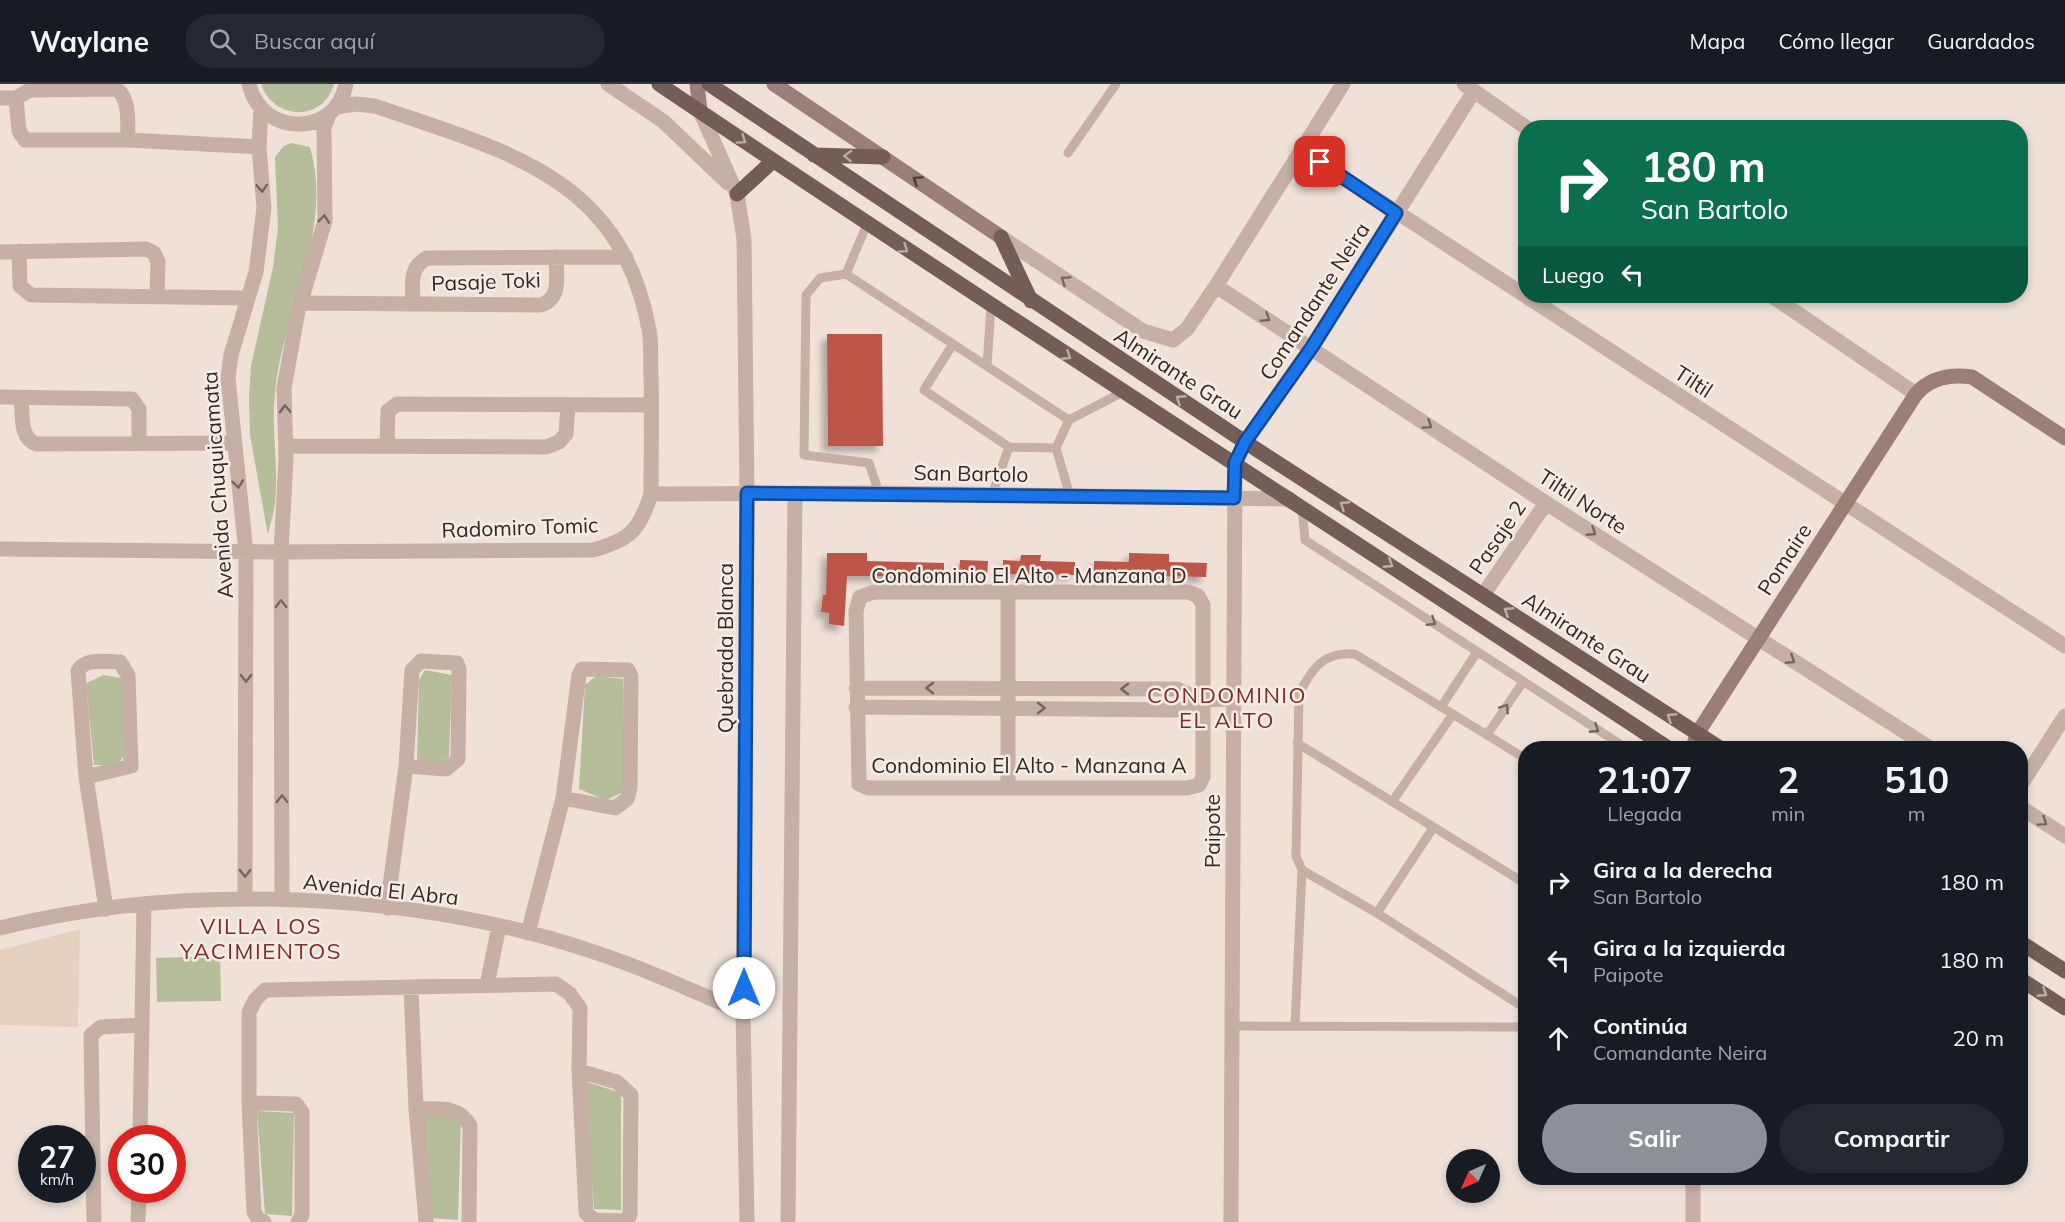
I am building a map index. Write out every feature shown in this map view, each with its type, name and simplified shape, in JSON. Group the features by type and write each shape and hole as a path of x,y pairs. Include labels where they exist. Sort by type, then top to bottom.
{"main road":[{"path":"659,84 991,306 1235,463 1657,741"},
{"name":"Almirante Grau","path":"709,84 1031,301 1483,595 1695,741"},
{"path":"813,155 883,157"},
{"path":"737,194 773,162"},
{"path":"1000,237 1031,301"},
{"path":"2028,947 2065,971"},
{"path":"2028,984 2065,1008"}],"street":[{"name":"Avenida Chuquicamata","path":"245,898 246,552 228,378 231,355 256,272 264,208 260,147 261,109 251,95 249,84"},
{"path":"282,900 281,552 286,446 284,388 301,303 325,221 324,128 346,84"},
{"name":"Radomiro Tomic","path":"351,84 375,106"},
{"path":"608,84 663,122 720,174 737,194"},
{"name":"Quebrada Blanca","path":"697,84 700,111 737,194 744,240 747,493 743,1012 747,1222"},
{"name":"Almirante Grau","path":"774,84 1143,331 1173,340 1187,329 1216,286"},
{"path":"1216,286 1343,84"},
{"path":"1469,88 1518,122"},
{"name":"Comandante Neira","path":"1245,442 1312,347 1396,213 1469,88"},
{"path":"128,140 127,104 124,95 117,89 30,90 8,98 19,131 25,140 128,140 260,147"},
{"name":"Radomiro Tomic","path":"0,549 246,552 593,550 618,543 632,534 644,516 651,494 650,332 636,279 626,257 603,220 569,189 533,166 502,151 375,106 356,104 332,110"},
{"path":"261,109 276,120 294,125 312,123 332,110"},
{"name":"Tiltil","path":"1301,150 1518,292"},
{"path":"0,252 146,249 154,253 158,262 157,296"},
{"path":"19,251 20,286 31,295 248,298"},
{"name":"Pasaje Toki","path":"413,304 412,272 419,263 428,258 626,257"},
{"name":"Pasaje Toki","path":"301,303 541,305 550,302 556,293 556,258"},
{"name":"Tiltil Norte","path":"1216,286 1546,503 1919,741"},
{"name":"Tiltil","path":"1535,303 2065,646"},
{"path":"1782,303 1916,394 1925,383 1938,378 1956,375 1972,377 2064,435"},
{"name":"Pomaire","path":"1695,741 1758,638 1916,394"},
{"path":"0,397 132,399 139,410 139,443"},
{"path":"21,398 25,435 30,442 233,443"},
{"path":"387,446 388,411 397,404 651,405"},
{"path":"286,446 546,447 559,442 567,434 568,405"},
{"name":"Paipote","path":"1231,1222 1234,498 1235,463 1245,442"},
{"path":"788,1222 795,493"},
{"name":"San Bartolo","path":"651,494 879,493 1234,498 1296,503"},
{"name":"Pasaje 2","path":"1483,595 1546,503"},
{"name":"Condominio El Alto - Manzana D","path":"856,688 856,611 860,597 874,592 1188,592 1198,596 1203,605 1202,700"},
{"path":"1008,592 1008,788"},
{"path":"387,908 406,766 412,670 422,661 457,663 458,759 446,769 406,766"},
{"path":"86,777 131,766 128,675 120,662 88,662 78,671 86,777 106,909"},
{"path":"528,933 563,798 579,675 582,669 588,668 628,670 631,676 630,788 627,799 615,808 563,798"},
{"path":"1202,700 1177,689 856,688 856,707 1181,710 1202,700 1233,699"},
{"name":"Condominio El Alto - Manzana A","path":"856,707 858,784 868,788 1187,788 1199,786 1203,777 1202,700"},
{"path":"2028,774 2065,716"},
{"path":"2028,812 2065,836"},
{"name":"Avenida El Abra","path":"0,928 54,915 144,905 245,898 387,908 499,926 600,954 743,1012"},
{"path":"140,1125 144,905"},
{"path":"487,985 499,926"},
{"path":"264,1222 258,1219 255,1212 249,1103 249,1012 255,999 265,990 556,984 570,994 580,1008 579,1071 586,1213 594,1220 626,1221 630,1215 631,1095 617,1082 579,1071"},
{"path":"411,987 416,1108 426,1222"},
{"path":"93,1222 92,1035 101,1027 142,1025"},
{"path":"249,1103 296,1104 302,1112 302,1215 298,1222"},
{"path":"416,1108 455,1110 465,1115 470,1126 469,1222"},
{"path":"1693,1185 1693,1222"},
{"path":"138,1222 139,1203"}],"lane":[{"path":"1068,153 1116,84"},
{"path":"846,274 867,224"},
{"path":"879,493 869,463 804,455 806,295 820,278 846,274 1069,420"},
{"path":"987,366 991,306"},
{"path":"953,344 924,390 1009,447 1056,448"},
{"path":"1070,496 1056,448 1069,420 1123,392"},
{"path":"992,495 1009,447"},
{"path":"1296,503 1305,540 1615,741"},
{"path":"1295,1026 1302,870 1296,856 1299,694 1316,667 1324,659 1339,652 1355,654 1518,754"},
{"path":"1442,707 1477,652"},
{"path":"1487,735 1523,682"},
{"path":"1392,802 1453,714"},
{"path":"1297,742 1518,879"},
{"path":"1377,913 1433,828"},
{"path":"1302,870 1377,913 1518,1004"},
{"path":"1232,1026 1518,1027"}],"green space":[{"path":"261,84 334,84 328,97 320,106 309,111 298,112 276,105 267,96"},
{"path":"291,143 310,147 316,179 316,209 312,240 287,331 275,393 276,489 268,535 250,435 249,398 251,366 273,267 278,227 275,157 284,146"},
{"path":"425,670 452,675 449,756 442,763 417,760 419,680"},
{"path":"104,675 121,678 126,753 117,765 94,765 86,683"},
{"path":"596,676 623,679 624,781 621,793 606,800 579,789 585,685"},
{"path":"220,956 221,1001 157,1002 156,958"},
{"path":"584,1081 621,1093 621,1210 594,1209"},
{"path":"257,1111 294,1113 292,1216 265,1214"},
{"path":"423,1115 461,1117 458,1220 431,1218"}],"shaded area":[{"path":"80,929 78,1027 0,1025 0,950"}],"building":[{"path":"827,334 882,334 883,446 828,446"},
{"path":"827,553 867,553 867,561 944,563 944,576 847,576 844,626 829,624 829,613 821,612 823,595 826,595"},
{"path":"1129,553 1169,554 1169,562 1207,563 1206,577 1094,574 1094,561 1129,562"},
{"path":"1021,555 1041,555 1040,561 1075,562 1075,575 1003,574 1003,560 1020,561"},
{"path":"960,560 988,561 987,575 959,574"}],"district":[{"name":"CONDOMINIO EL ALTO","path":"1227,708"},
{"name":"VILLA LOS YACIMIENTOS","path":"261,938"}],"route":[{"path":"744,988 747,493 1234,498 1235,463 1245,442 1312,347 1396,213 1320,162"}]}
